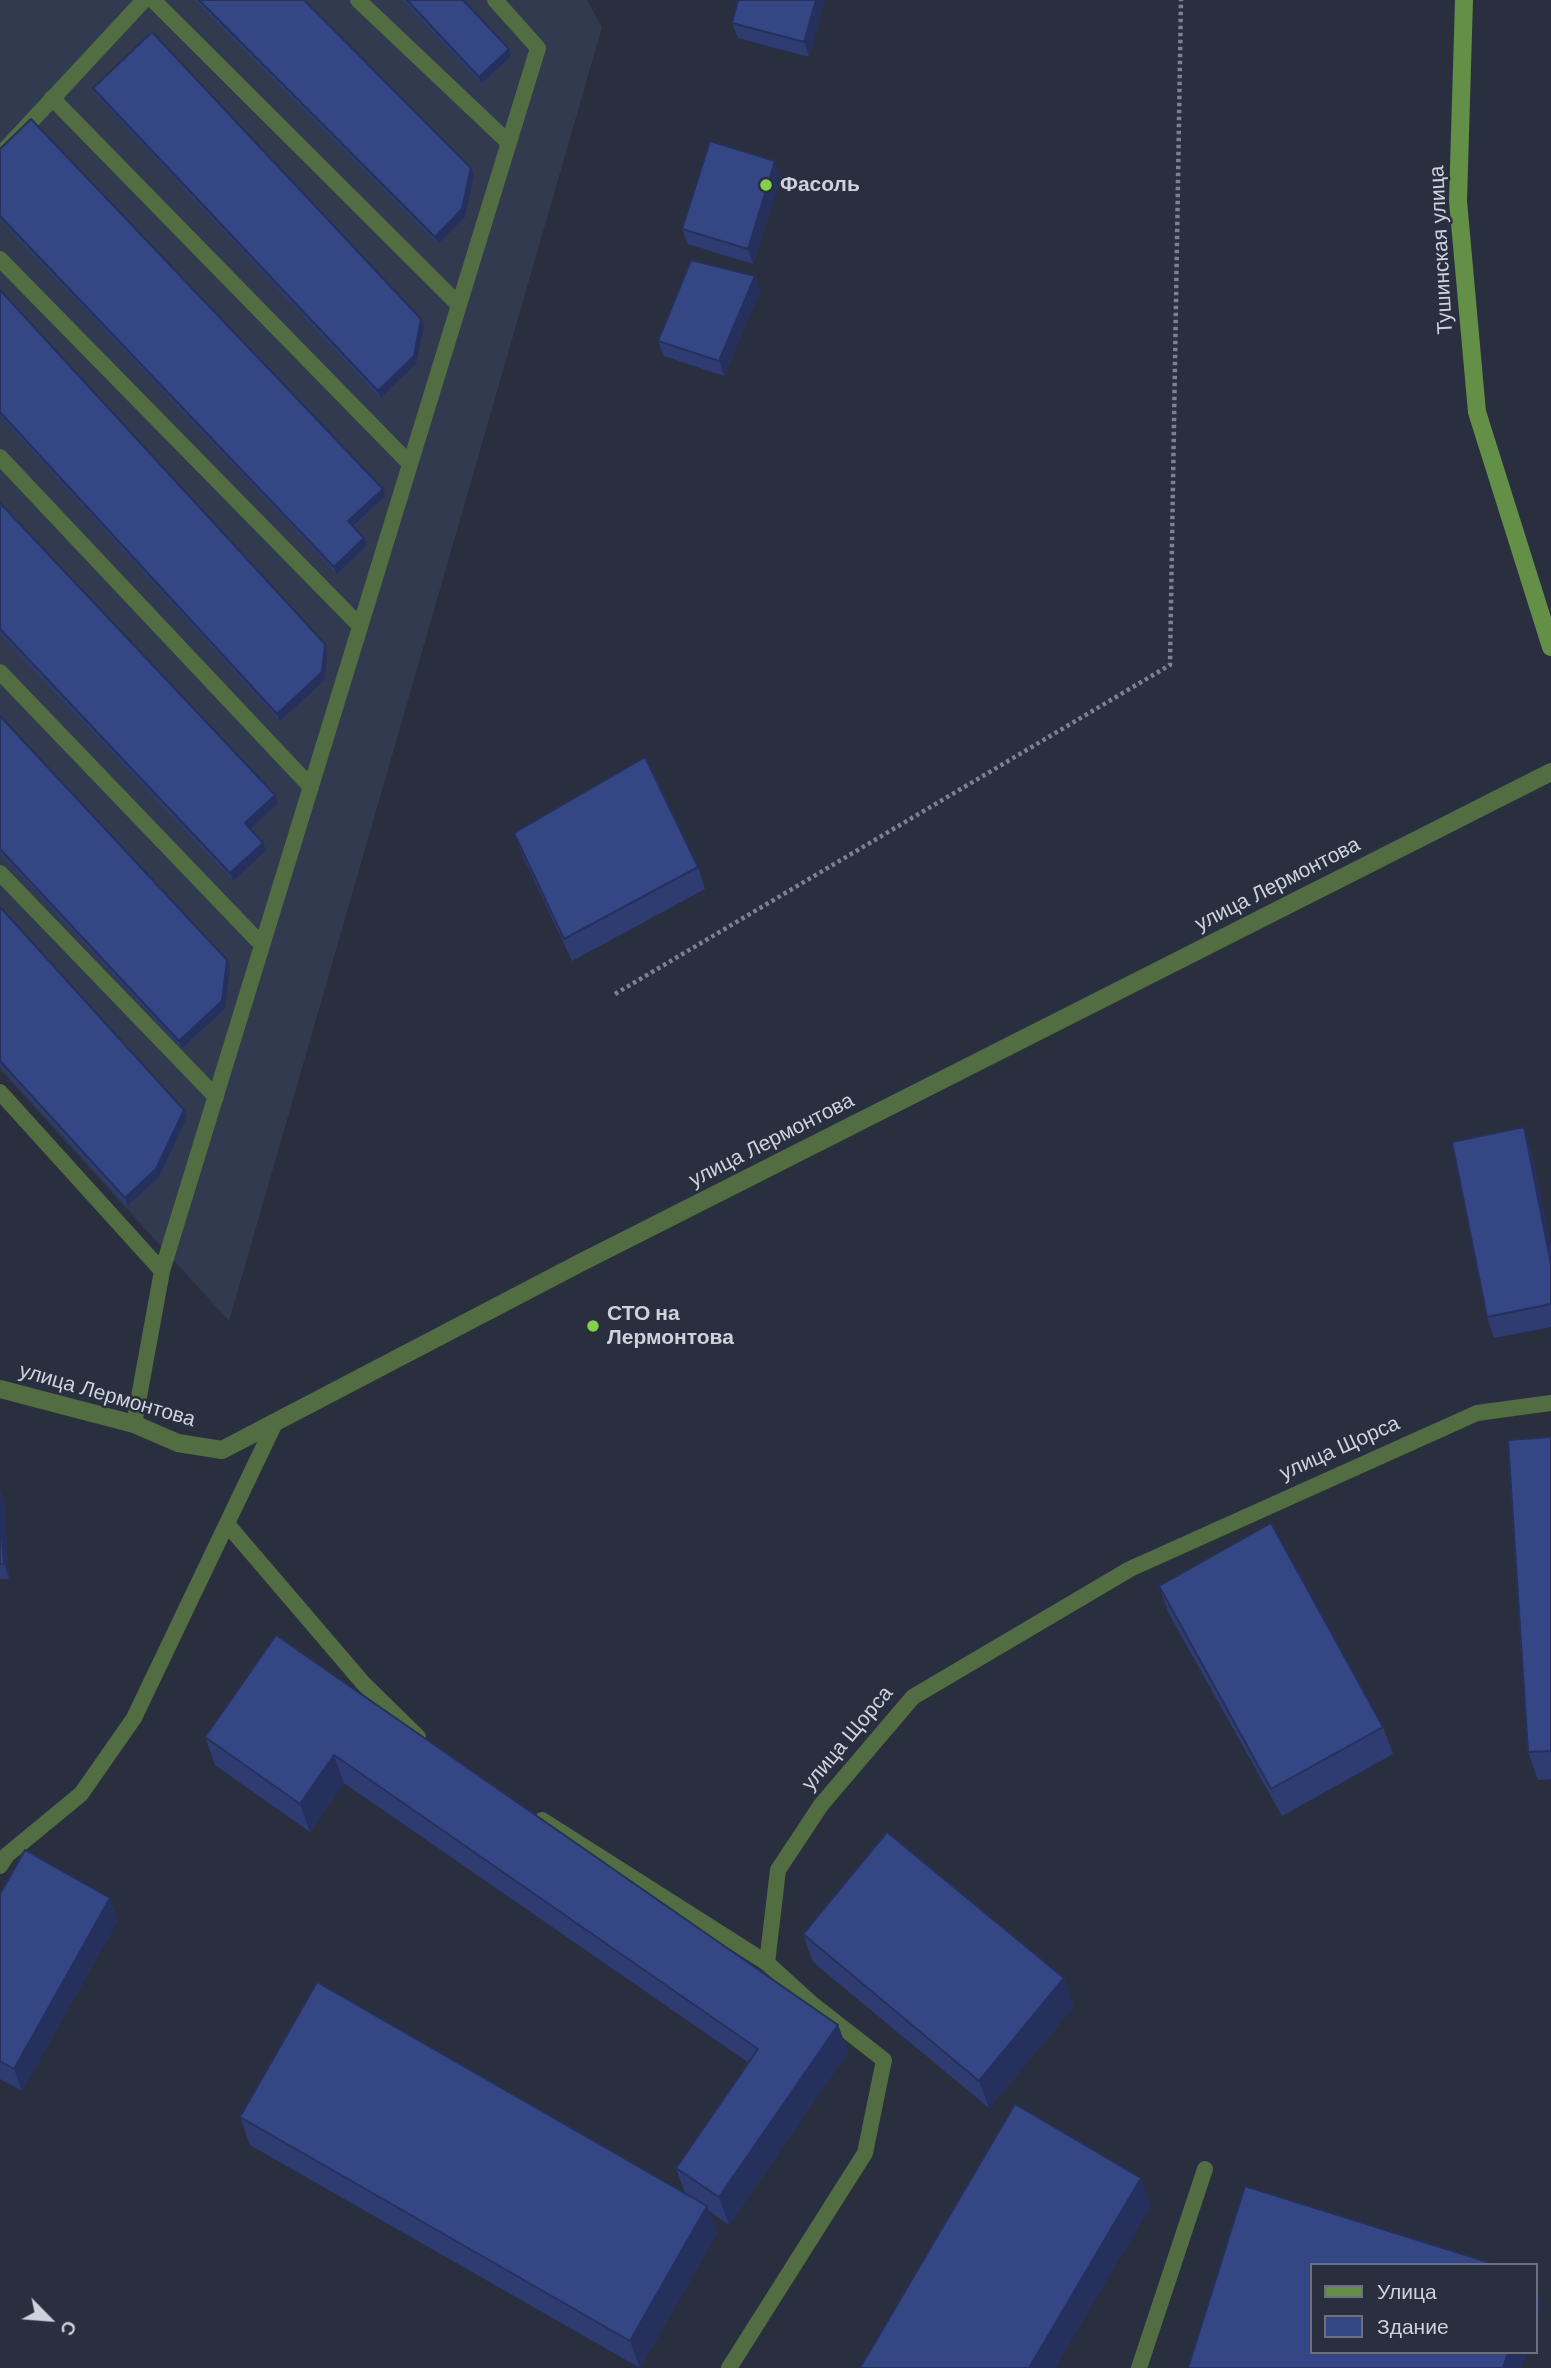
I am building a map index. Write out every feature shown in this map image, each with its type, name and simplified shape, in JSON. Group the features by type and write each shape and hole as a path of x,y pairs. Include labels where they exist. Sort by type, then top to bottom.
{"main road":[{"name":"Тушинская улица","path":"1464,0 1458,201 1477,412 1551,647"}],"street":[{"name":"улица Лермонтова","path":"0,1389 134,1424 177,1443 222,1450 580,1263 1551,772"}],"lane":[{"path":"0,155 144,0"},
{"path":"153,0 459,305"},
{"path":"358,0 509,143"},
{"path":"134,1424 162,1271 538,48 495,0"},
{"path":"52,98 410,464"},
{"path":"0,260 360,626"},
{"path":"0,457 311,787"},
{"path":"0,672 262,945"},
{"path":"0,873 216,1097"},
{"path":"0,1092 162,1271"},
{"name":"улица Щорса","path":"767,1963 778,1870 821,1805 913,1698 1130,1569 1477,1413 1551,1403"},
{"path":"0,1866 7,1855 82,1794 134,1718 274,1425"},
{"path":"227,1524 363,1683 430,1746"},
{"path":"533,1814 767,1963 811,2003 884,2060 865,2153 730,2368"},
{"path":"1139,2368 1205,2169"}],"path":[{"path":"615,993 1170,665 1181,0"}],"shaded area":[{"path":"0,0 587,0 602,27 229,1321 0,1069"}],"building":[{"path":"199,0 304,0 471,168 462,209 435,237"},
{"path":"407,0 463,0 509,49 479,77"},
{"path":"738,0 816,0 804,42 732,23"},
{"path":"152,32 421,319 414,356 378,391 93,88"},
{"path":"31,119 383,489 348,521 364,538 334,567 0,216 0,149"},
{"path":"710,141 775,161 748,249 682,229"},
{"path":"691,260 755,276 719,361 658,341"},
{"path":"0,290 325,644 322,672 277,714 0,412"},
{"path":"0,503 275,795 245,823 263,843 230,873 0,629"},
{"path":"0,716 227,960 222,1001 179,1041 0,849"},
{"path":"645,757 698,867 564,939 514,833"},
{"path":"0,907 184,1110 156,1169 125,1198 0,1061"},
{"path":"1524,1127 1551,1264 1551,1304 1487,1317 1452,1142"},
{"path":"1551,1437 1551,1751 1528,1752 1508,1440"},
{"path":"0,1510 4,1564 0,1564"},
{"path":"1271,1523 1383,1727 1271,1789 1159,1586"},
{"path":"276,1635 838,2025 719,2197 676,2168 758,2049 334,1755 300,1804 205,1737"},
{"path":"887,1832 1064,1978 979,2081 803,1934"},
{"path":"25,1850 110,1898 14,2069 0,2061 0,1894"},
{"path":"317,1982 707,2206 630,2341 240,2117"},
{"path":"1015,2104 1141,2178 1029,2368 860,2368"},
{"path":"1245,2186 1491,2263 1310,2263 1310,2354 1507,2354 1503,2368 1188,2368"}],"place":[{"name":"Фасоль","path":"766,185"},
{"name":"СТО на Лермонтова","path":"593,1326"}]}
